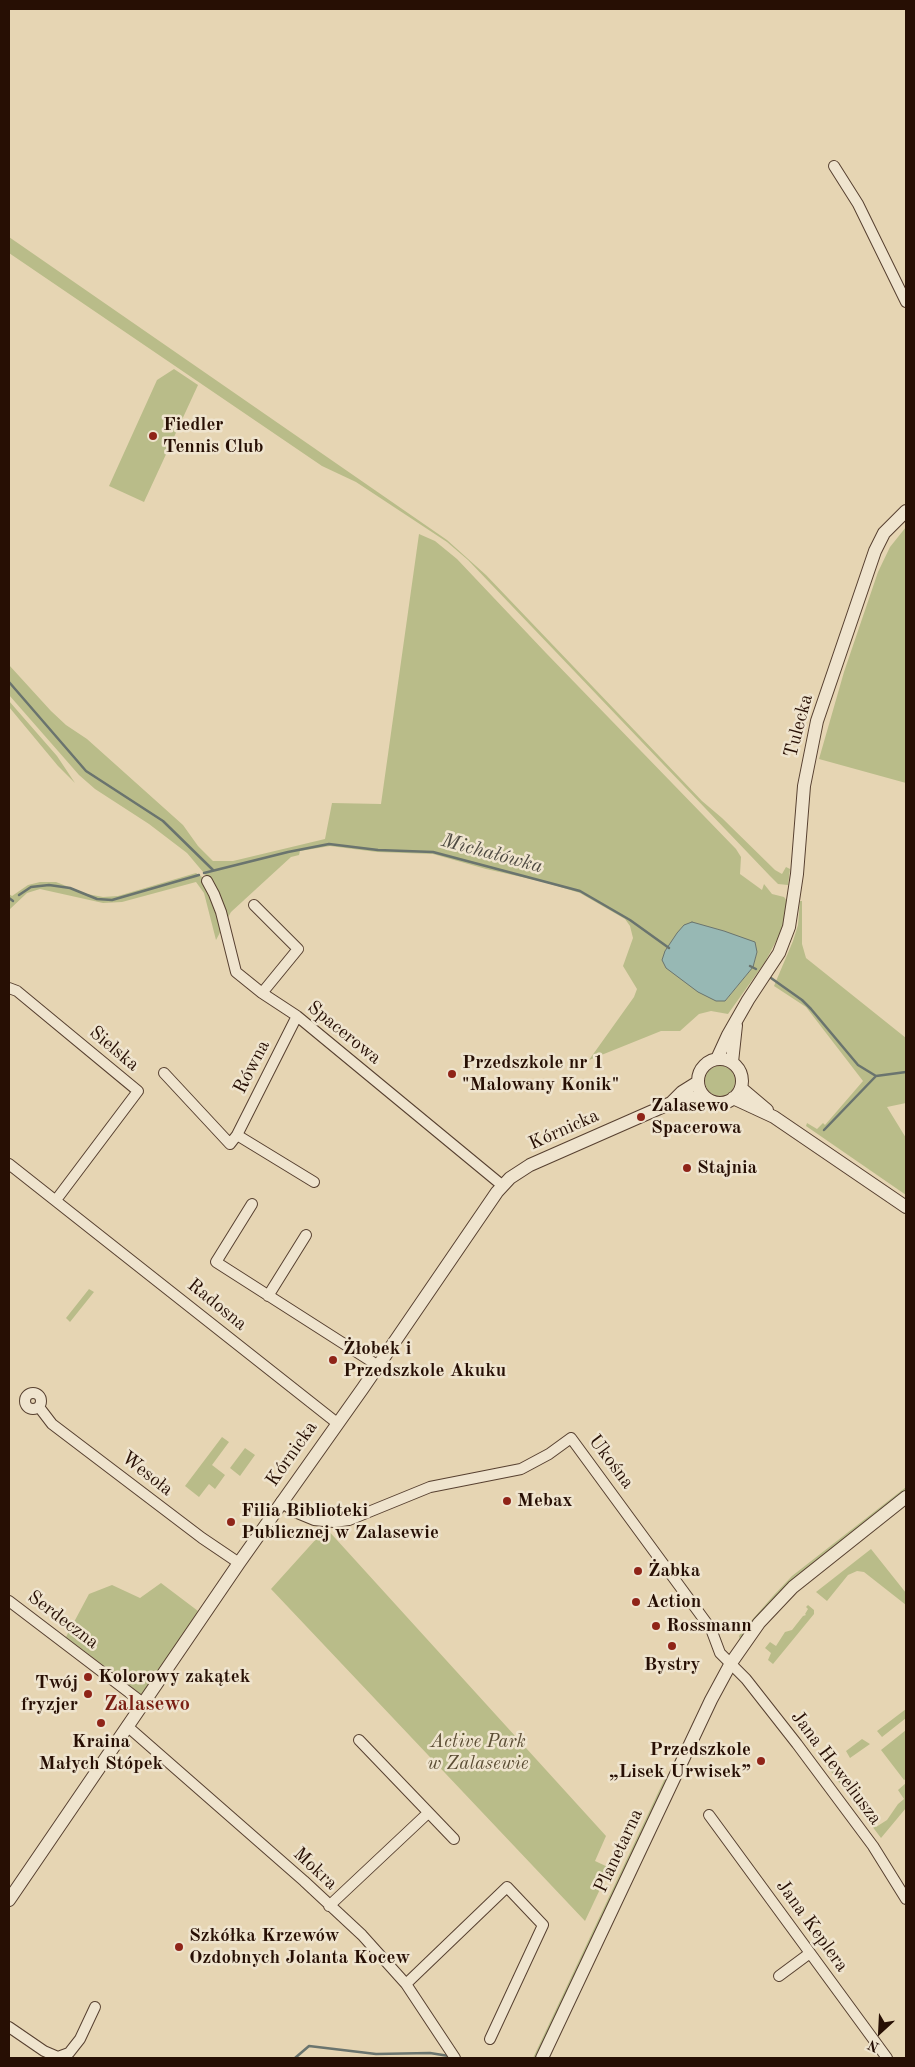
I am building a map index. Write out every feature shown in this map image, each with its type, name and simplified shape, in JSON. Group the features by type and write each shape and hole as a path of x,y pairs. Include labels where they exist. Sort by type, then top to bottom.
{"street":[{"path":"834,166 858,204 906,302"},
{"name":"Tulecka","path":"736,1022 752,992 771,965 790,927 797,874 804,786 818,721 874,551 884,533 906,510"},
{"name":"Spacerowa","path":"206,881 214,894 221,912 236,972 262,993 298,1016 502,1186"},
{"path":"254,905 298,950 262,993"},
{"name":"Sielska","path":"9,988 17,992 138,1091 56,1200"},
{"name":"Równa","path":"237,1135 298,1016"},
{"path":"717,1059 732,1062 741,1074 741,1088 727,1102 714,1102 703,1095 698,1082 698,1076 704,1066 717,1059 736,1022"},
{"path":"732,1062 736,1022"},
{"path":"164,1073 230,1144 237,1135 314,1182"},
{"name":"Kórnicka","path":"671,1103 682,1092 698,1082"},
{"path":"741,1088 774,1117 906,1207"},
{"name":"Kórnicka","path":"9,1900 281,1502 502,1186 518,1172 530,1165 671,1103 684,1102 703,1095"},
{"path":"733,1098 774,1117"},
{"name":"Radosna","path":"9,1164 337,1423"},
{"path":"252,1204 216,1262 377,1365"},
{"path":"268,1296 306,1235"},
{"name":"Wesoła","path":"39,1408 52,1424 202,1538 239,1563"},
{"name":"Ukośna","path":"281,1502 298,1513 314,1520 334,1522 349,1520 430,1487 521,1469 549,1454 571,1438 711,1629 720,1653 731,1664"},
{"name":"Planetarna","path":"542,2058 711,1700 731,1664 760,1623 793,1587 906,1497"},
{"name":"Serdeczna","path":"9,1600 143,1703"},
{"name":"Jana Heweliusza","path":"731,1664 755,1690 816,1770 873,1846 904,1893"},
{"name":"Mokra","path":"127,1726 357,1930 406,1984 455,2058"},
{"path":"359,1740 454,1839"},
{"path":"329,1906 428,1813"},
{"name":"Jana Keplera","path":"709,1815 887,2058"},
{"path":"406,1984 508,1887 543,1924 490,2038"},
{"path":"779,1976 810,1953"},
{"path":"9,2027 44,2051 58,2057 69,2053 80,2039 95,2007"}],"green space":[{"path":"9,237 447,540 486,575 702,801 775,870 782,874 786,867 790,869 788,885 778,884 770,876 468,560 447,542 356,482 322,466 9,253"},
{"name":"Fiedler Tennis Club","path":"174,369 198,385 144,502 109,486 157,380"},
{"path":"906,527 906,783 819,759 844,672 878,572 890,547"},
{"path":"419,534 435,541 457,559 736,849 741,857 740,874 762,890 764,884 772,894 784,897 787,901 782,930 765,962 728,1014 711,1011 699,1014 680,1031 661,1031 589,1060 634,997 637,989 623,966 633,938 630,926 625,919 580,893 433,854 377,852 330,846 300,851 299,855 291,857 231,912 225,923 209,879 187,853 149,824 95,789 79,775 9,695 9,665 66,725 87,739 183,825 198,846 213,861 233,861 325,839 332,803 381,804","holes":["692,923 724,931 757,952 753,967 725,1001 665,951 677,933"]},
{"path":"9,701 57,756 75,783 58,766 9,707"},
{"path":"196,873 202,877 212,896 223,927 216,940 204,893 196,882 122,902 103,903 40,889 27,893 9,910 9,894 12,896 28,885 40,882 56,882 87,894 103,897 118,896"},
{"path":"800,901 802,901 802,944 806,958 906,1038 906,1103 887,1107 906,1138 906,1195 806,1126 807,1123 817,1129 823,1123 825,1125 863,1081 806,1007 774,986 798,925"},
{"path":"720,1066 726,1067 734,1075 734,1087 726,1095 720,1096 714,1095 706,1087 705,1081 706,1075 714,1067"},
{"path":"89,1289 94,1292 70,1322 66,1318"},
{"path":"222,1437 229,1442 212,1465 225,1475 215,1489 209,1484 199,1497 185,1486"},
{"path":"245,1448 255,1455 240,1476 230,1468"},
{"path":"906,1487 906,1491 740,1641 739,1636 745,1628 792,1576"},
{"name":"Active Park w Zalasewie","path":"326,1528 606,1836 595,1861 610,1868 585,1921 271,1589"},
{"path":"871,1549 906,1593 906,1605 864,1572 857,1571 848,1575 827,1601 816,1592"},
{"path":"161,1583 198,1611 142,1695 66,1637 89,1594 112,1585 140,1598"},
{"path":"808,1605 814,1610 814,1614 773,1664 768,1660 771,1653 765,1648 770,1642 776,1646 785,1632 792,1630 803,1616 806,1615 808,1609 806,1607"},
{"path":"906,1709 906,1718 882,1737 877,1731"},
{"path":"906,1730 906,1779 904,1780 881,1750"},
{"path":"862,1739 870,1744 850,1758 846,1751"},
{"path":"837,1764 835,1766 838,1771 834,1773 876,1827 887,1820 898,1804 904,1799 898,1790 906,1783 906,1808 881,1838 829,1769 828,1765"},
{"path":"669,1777 537,2058 533,2058 665,1778"}],"water":[{"path":"692,922 755,942 757,952 753,967 725,1001 716,1001 698,992 666,968 662,960 665,951 677,933 684,925"}],"waterway":[{"path":"9,682 86,771 163,821 213,870"},
{"name":"Michałówka","path":"204,873 329,844 378,850 433,852 580,891 630,920 669,948"},
{"name":"Michałówka","path":"19,895 31,887 49,885 70,888 97,899 112,900 199,875"},
{"name":"Michałówka","path":"9,898 13,901"},
{"name":"Michałówka","path":"750,966 756,969"},
{"name":"Michałówka","path":"771,978 802,1000 858,1065 876,1076 906,1072"},
{"path":"824,1130 876,1076"},
{"path":"295,2058 309,2046 376,2054 430,2053 449,2056"}],"place":[{"name":"Fiedler Tennis Club","path":"153,436"},
{"name":"Przedszkole nr 1 \"Malowany Konik\"","path":"452,1074"},
{"name":"Zalasewo Spacerowa","path":"641,1117"},
{"name":"Stajnia","path":"687,1168"},
{"name":"Żłobek i Przedszkole Akuku","path":"333,1360"},
{"name":"Mebax","path":"507,1501"},
{"name":"Filia Biblioteki Publicznej w Zalasewie","path":"231,1522"},
{"name":"Żabka","path":"638,1571"},
{"name":"Action","path":"636,1602"},
{"name":"Rossmann","path":"656,1626"},
{"name":"Bystry","path":"672,1646"},
{"name":"Kolorowy zakątek","path":"88,1677"},
{"name":"Twój fryzjer","path":"88,1694"},
{"name":"Kraina Małych Stópek","path":"101,1723"},
{"name":"Przedszkole „Lisek Urwisek”","path":"761,1761"},
{"name":"Szkółka Krzewów Ozdobnych Jolanta Kocew","path":"179,1947"}],"district":[{"name":"Zalasewo","path":"147,1704"}]}
